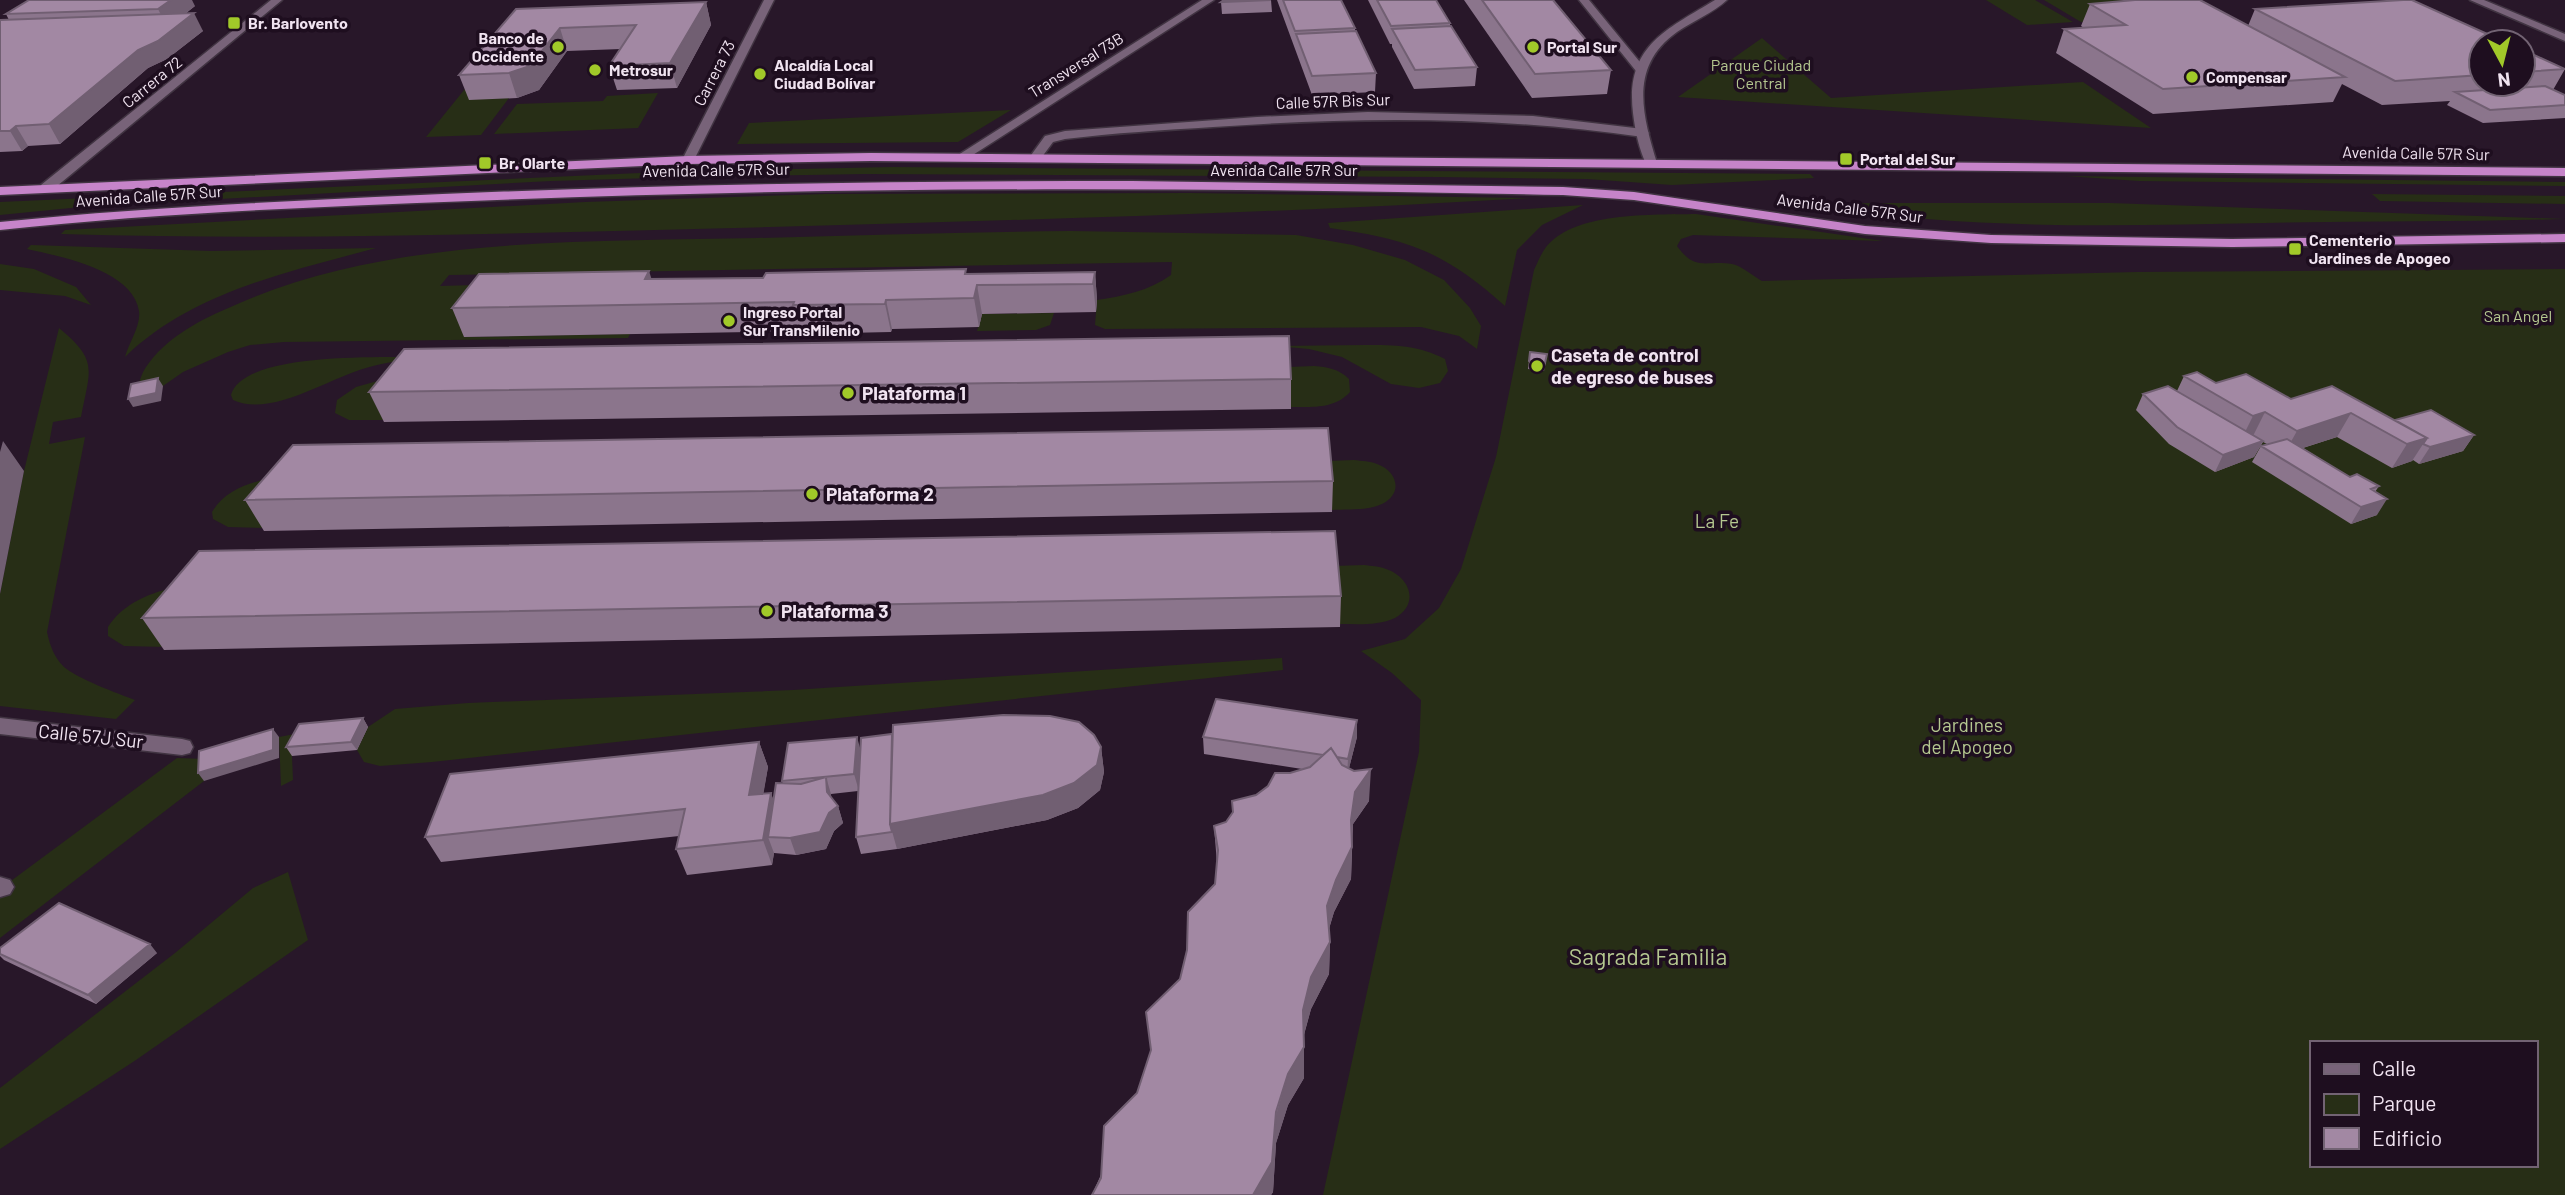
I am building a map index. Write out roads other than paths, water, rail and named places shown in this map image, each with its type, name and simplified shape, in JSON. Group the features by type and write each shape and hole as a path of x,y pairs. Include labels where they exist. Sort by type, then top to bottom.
{"highway":[{"name":"Avenida Calle 57R Sur","path":"0,191 688,160 961,157 2565,172"},
{"name":"Avenida Calle 57R Sur","path":"0,226 156,212 615,190 943,185 1563,191 1644,197 1865,230 1991,239 2245,243 2565,238"}],"street":[{"name":"Carrera 72","path":"46,188 277,0"},
{"name":"Carrera 73","path":"688,160 769,0"},
{"name":"Transversal 73B","path":"961,157 1209,0"},
{"path":"1584,0 1640,69"},
{"path":"1651,163 1639,101 1640,69 1653,46 1722,0"},
{"path":"2475,0 2565,38"},
{"name":"Calle 57R Bis Sur","path":"1035,158 1049,139 1065,135 1306,117 1496,116 1560,120 1643,132"},
{"name":"Calle 57J Sur","path":"0,726 182,747"}],"place":[{"name":"Br. Barlovento","path":"234,23"},
{"name":"Banco de Occidente","path":"558,47"},
{"name":"Portal Sur","path":"1533,47"},
{"name":"Metrosur","path":"595,70"},
{"name":"Alcaldía Local Ciudad Bolívar","path":"760,74"},
{"name":"Compensar","path":"2192,77"},
{"name":"Portal del Sur","path":"1846,159"},
{"name":"Br. Olarte","path":"485,163"},
{"name":"Cementerio Jardines de Apogeo","path":"2295,249"},
{"name":"Ingreso Portal Sur TransMilenio","path":"729,321"},
{"name":"Caseta de control de egreso de buses","path":"1537,366"},
{"name":"Plataforma 1","path":"848,393"},
{"name":"Plataforma 2","path":"812,494"},
{"name":"Plataforma 3","path":"767,611"}],"park label":[{"name":"Parque Ciudad Central","path":"1761,74"},
{"name":"San Angel","path":"2518,316"},
{"name":"La Fe","path":"1717,521"},
{"name":"Jardines del Apogeo","path":"1967,736"},
{"name":"Sagrada Familia","path":"1648,957"}]}
